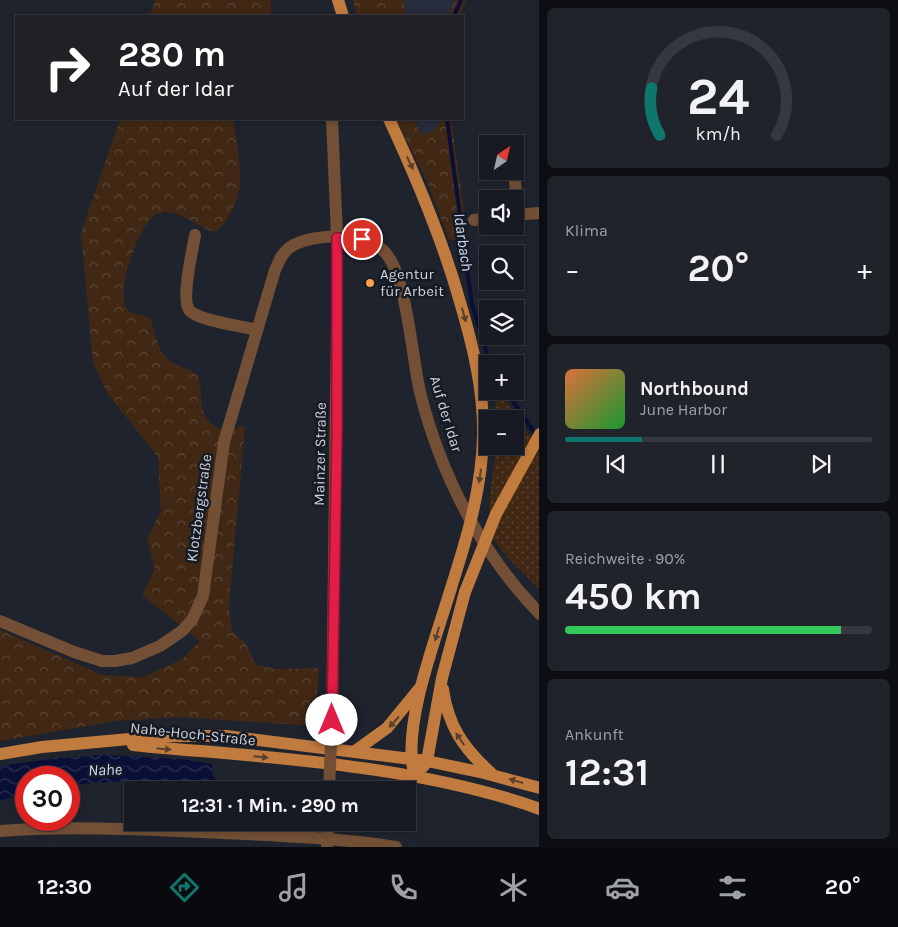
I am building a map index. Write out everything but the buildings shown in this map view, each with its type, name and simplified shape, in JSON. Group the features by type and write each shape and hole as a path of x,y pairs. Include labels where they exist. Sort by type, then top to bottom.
{"main road":[{"path":"333,15 334,0"},
{"path":"338,0 343,15"},
{"path":"389,120 422,189 443,243 468,327 481,395 483,436 480,476 472,519 423,683 416,717 412,759 416,777"},
{"path":"416,777 427,761 442,678 465,592 493,520 539,434"},
{"path":"442,678 448,712 454,730 465,747 493,775"},
{"path":"355,751 380,735 394,721 423,683"},
{"name":"Nahe-Hoch-Straße","path":"116,742 162,736 226,736 427,761 493,775 539,788"},
{"path":"0,754 42,747 116,742"},
{"name":"Nahe-Hoch-Straße","path":"116,742 163,749 284,759 416,777 539,808"}],"street":[{"name":"Mainzer Straße","path":"329,781 337,432 337,238 332,120"},
{"path":"524,214 539,213"},
{"path":"474,220 479,219"},
{"path":"195,234 186,304 188,309 197,316 257,330"},
{"name":"Klotzbergstraße","path":"0,621 74,652 102,660 115,661 132,658 160,646 182,631 192,620 203,596 224,442 275,270 284,252 298,243 337,238"},
{"name":"Auf der Idar","path":"337,238 362,239 375,244 388,255 398,280 420,392 443,462 482,540 509,578 539,614"},
{"path":"0,831 60,827 170,831 309,837 396,847"},
{"path":"327,847 328,831"}],"shaded area":[{"path":"404,0 455,0 448,15 406,15"},
{"path":"414,120 440,120 438,128 423,135"}],"green space":[{"path":"155,0 271,0 271,15 150,15"},
{"path":"353,0 404,0 406,15 357,15"},
{"path":"455,0 466,0 460,15 448,15"},
{"path":"120,120 233,120 239,161 240,186 237,199 227,219 223,225 213,232 172,213 159,213 152,218 145,227 132,254 124,284 123,296 127,309 151,319 159,346 166,358 192,371 198,377 204,415 212,425 223,429 236,428 242,425 245,427 229,605 232,632 245,642 256,665 276,669 319,668 315,723 299,725 179,717 115,721 0,741 0,630 102,675 144,677 182,659 200,641 142,595 155,569 147,539 161,511 158,457 107,393 93,363 81,233"},
{"path":"396,120 414,120 423,135 438,128 440,120 451,120 468,240 449,240 429,186"},
{"path":"495,400 506,400 513,410 496,410"},
{"path":"524,427 539,450 539,589 495,541 491,532 490,495 495,455 524,455"}],"water":[{"name":"Nahe","path":"105,755 181,759 212,764 213,777 217,781 143,780 80,784 80,766 15,766 15,796 0,801 0,766 58,758"}],"waterway":[{"name":"Idarbach","path":"454,15 461,0"},
{"name":"Idarbach","path":"447,120 472,304 487,355"},
{"name":"Idarbach","path":"512,400 536,435"}],"place":[{"name":"Agentur für Arbeit","path":"370,283"}],"route":[{"path":"332,720 337,432 337,238 362,239"}]}
